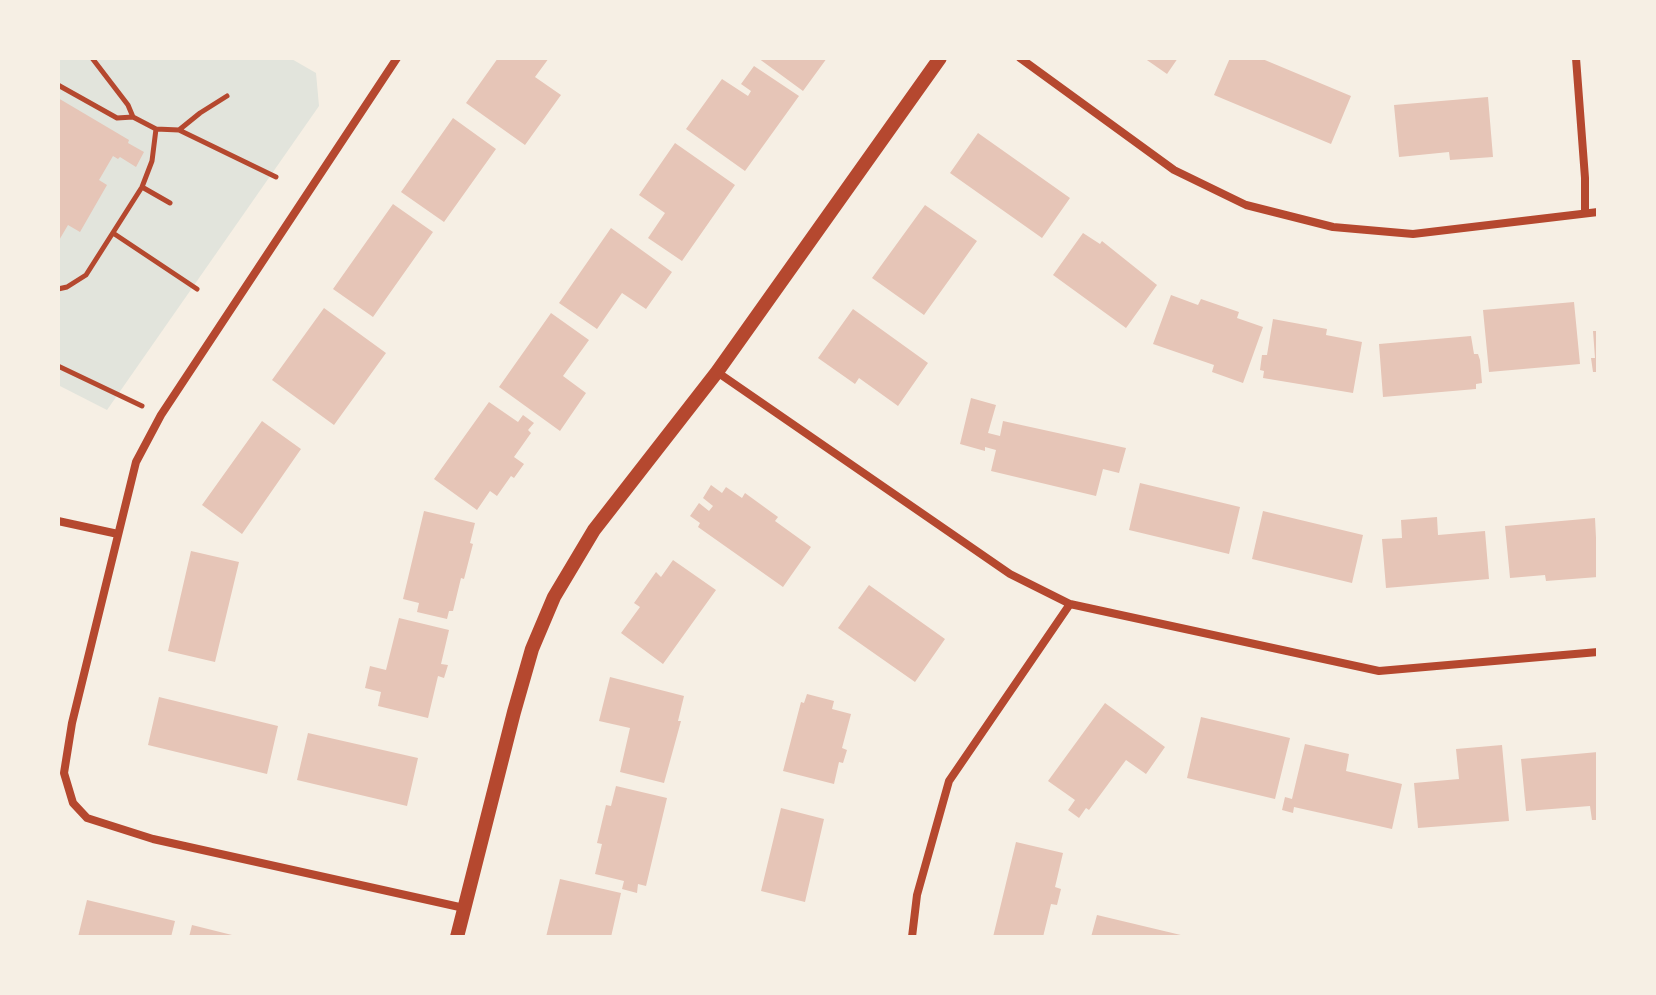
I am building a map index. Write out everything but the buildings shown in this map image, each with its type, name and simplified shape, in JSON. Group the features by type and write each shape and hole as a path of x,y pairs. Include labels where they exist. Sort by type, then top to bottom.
{"street":[{"path":"397,58 161,415 136,462 61,774 73,803 87,818 153,839 464,908"},
{"path":"457,937 532,649 554,597 594,530 717,372 940,58"},
{"path":"1020,58 1174,170 1246,205 1333,227 1413,234 1598,212"},
{"path":"1576,58 1585,213"},
{"path":"717,372 1010,574 1070,604 1379,671 1598,652"},
{"path":"58,521 118,534"},
{"path":"912,937 917,895 949,781 1070,604"}],"path":[{"path":"92,58 128,105 133,117"},
{"path":"58,85 117,118 133,117 156,129 179,130 276,177"},
{"path":"179,130 227,96"},
{"path":"58,289 86,275 142,187 152,161 156,129"},
{"path":"142,187 170,203"},
{"path":"113,233 197,289"},
{"path":"58,366 161,415"}],"shaded area":[{"path":"58,58 290,58 316,73 319,106 107,410 58,385"}]}
